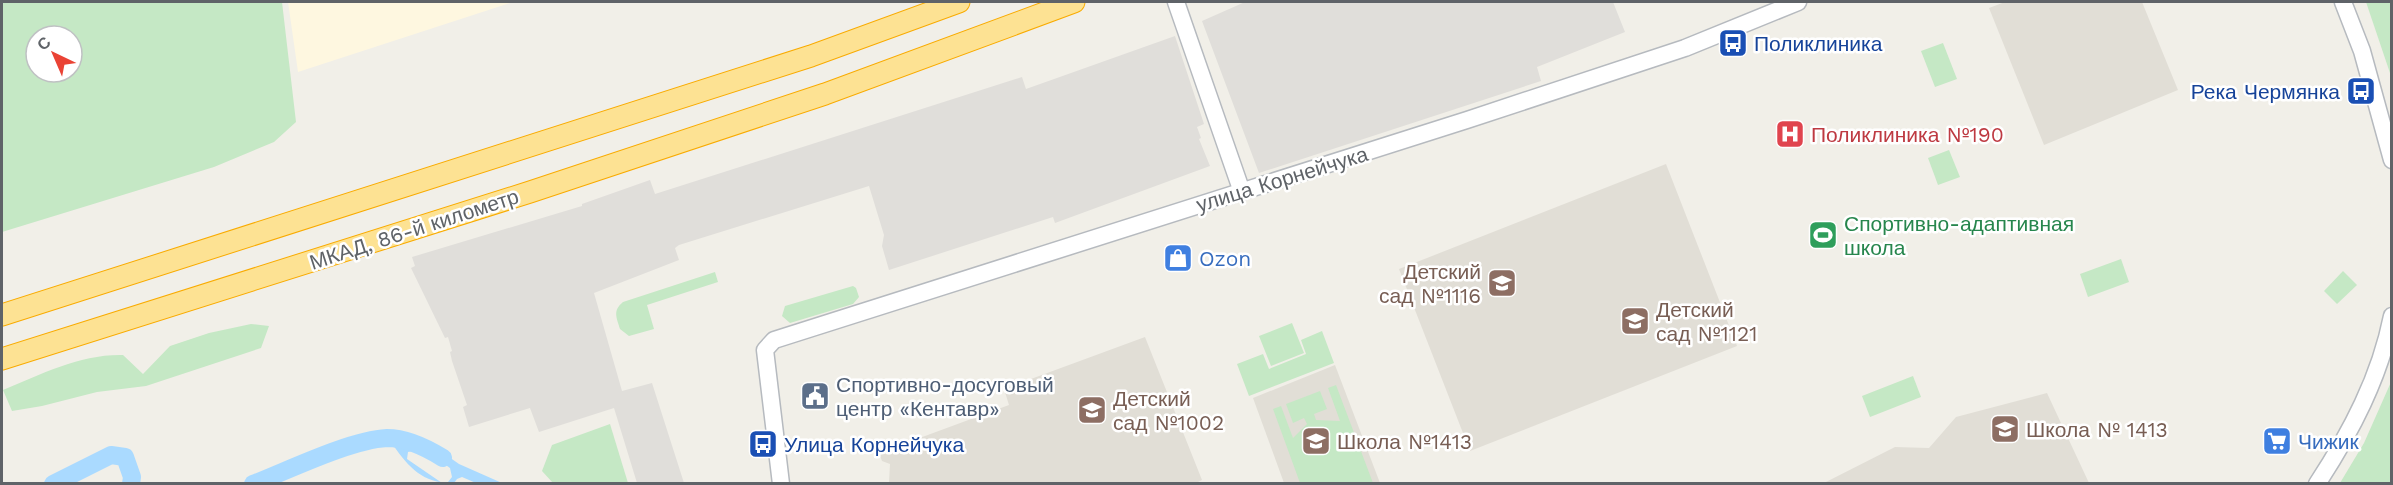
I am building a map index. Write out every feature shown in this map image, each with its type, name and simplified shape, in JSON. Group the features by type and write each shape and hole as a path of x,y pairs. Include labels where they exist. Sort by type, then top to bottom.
{"highway":[{"name":"МКАД, 86-й километр","path":"2,315 811,56 959,2"},
{"name":"МКАД, 86-й километр","path":"2,359 530,192 825,94 1074,2"}],"street":[{"path":"1176,2 1242,192"},
{"name":"улица Корнейчука","path":"781,483 765,350 774,340 1242,192 1685,48 1798,2"},
{"path":"2343,2 2362,51 2391,160"},
{"path":"2318,483 2343,442 2371,386 2381,360 2391,316"}],"shaded area":[{"path":"288,2 513,2 298,72"},
{"path":"1245,2 1613,2 1625,32 1537,67 1541,81 1259,173 1202,21"},
{"path":"2005,2 2142,2 2178,90 2044,145 1989,8"},
{"path":"1175,36 1204,124 1197,127 1201,138 1199,139 1210,166 1055,223 1053,217 889,270 882,246 884,235 869,186 679,245 675,248 679,260 594,293 622,391 652,383 684,483 637,483 614,408 539,432 530,408 469,427 463,407 467,405 452,361 448,337 445,338 411,268 415,266 412,257 582,206 582,204 650,180 655,194 1022,77 1026,89"},
{"name":"Детский сад №1121","path":"1666,164 1737,346 1470,451 1399,269"},
{"name":"Детский сад №1002","path":"1145,337 1202,480 1194,484 889,483 890,464 882,461 879,453 1009,405 1004,389"},
{"name":"Школа №1413","path":"1335,365 1380,483 1284,483 1253,398"},
{"name":"Школа № 1413","path":"2047,393 2089,483 1824,483 1895,447 1929,448 1956,417"}],"green space":[{"path":"2,2 282,2 296,122 274,142 214,167 2,232"},
{"path":"2366,2 2391,2 2391,76"},
{"path":"1943,43 1957,79 1935,87 1921,51"},
{"path":"1949,150 1960,177 1938,185 1928,158"},
{"path":"2121,259 2129,282 2088,297 2080,274"},
{"path":"2343,271 2357,285 2337,304 2324,291"},
{"path":"715,272 718,282 647,305 654,329 629,336 620,329 616,312 623,302"},
{"path":"853,286 859,297 853,304 790,323 782,316 785,306"},
{"path":"1292,323 1304,353 1271,366 1259,336"},
{"path":"251,324 269,326 261,348 146,386 97,392 12,411 3,390 76,361 107,356 123,355 143,374 170,346 209,333"},
{"path":"1322,331 1334,363 1249,396 1237,364 1263,354 1269,369 1306,354 1301,340"},
{"path":"1913,376 1921,397 1870,417 1862,396"},
{"path":"2391,382 2391,483 2340,483 2364,443"},
{"path":"1336,385 1373,483 1300,483 1273,409 1281,406 1293,438 1307,424 1304,418 1293,423 1286,404 1320,391 1327,409 1314,414 1316,420 1340,421 1328,388"},
{"path":"610,424 628,483 553,483 542,471 552,445"}],"water":[{"path":"395,438 439,450 459,464 502,483 476,483 462,477 454,483 444,483 452,477 450,468 430,454 417,450 408,452 407,459 441,482 434,481 411,467 393,445"}],"waterway":[{"path":"253,484 338,450 372,440 387,438 402,440 424,447 443,458"},
{"path":"53,484 111,455 125,457 132,477 131,484"}],"place":[{"name":"Поликлиника","path":"1733,43"},
{"name":"Река Чермянка","path":"2361,91"},
{"name":"Поликлиника №190","path":"1790,134"},
{"name":"Спортивно-адаптивная школа","path":"1823,235"},
{"name":"Ozon","path":"1178,258"},
{"name":"Детский сад №1116","path":"1502,283"},
{"name":"Детский сад №1121","path":"1635,321"},
{"name":"Спортивно-досуговый центр «Кентавр»","path":"815,396"},
{"name":"Детский сад №1002","path":"1092,410"},
{"name":"Школа № 1413","path":"2005,429"},
{"name":"Школа №1413","path":"1316,441"},
{"name":"Чижик","path":"2277,441"},
{"name":"Улица Корнейчука","path":"763,444"}]}
